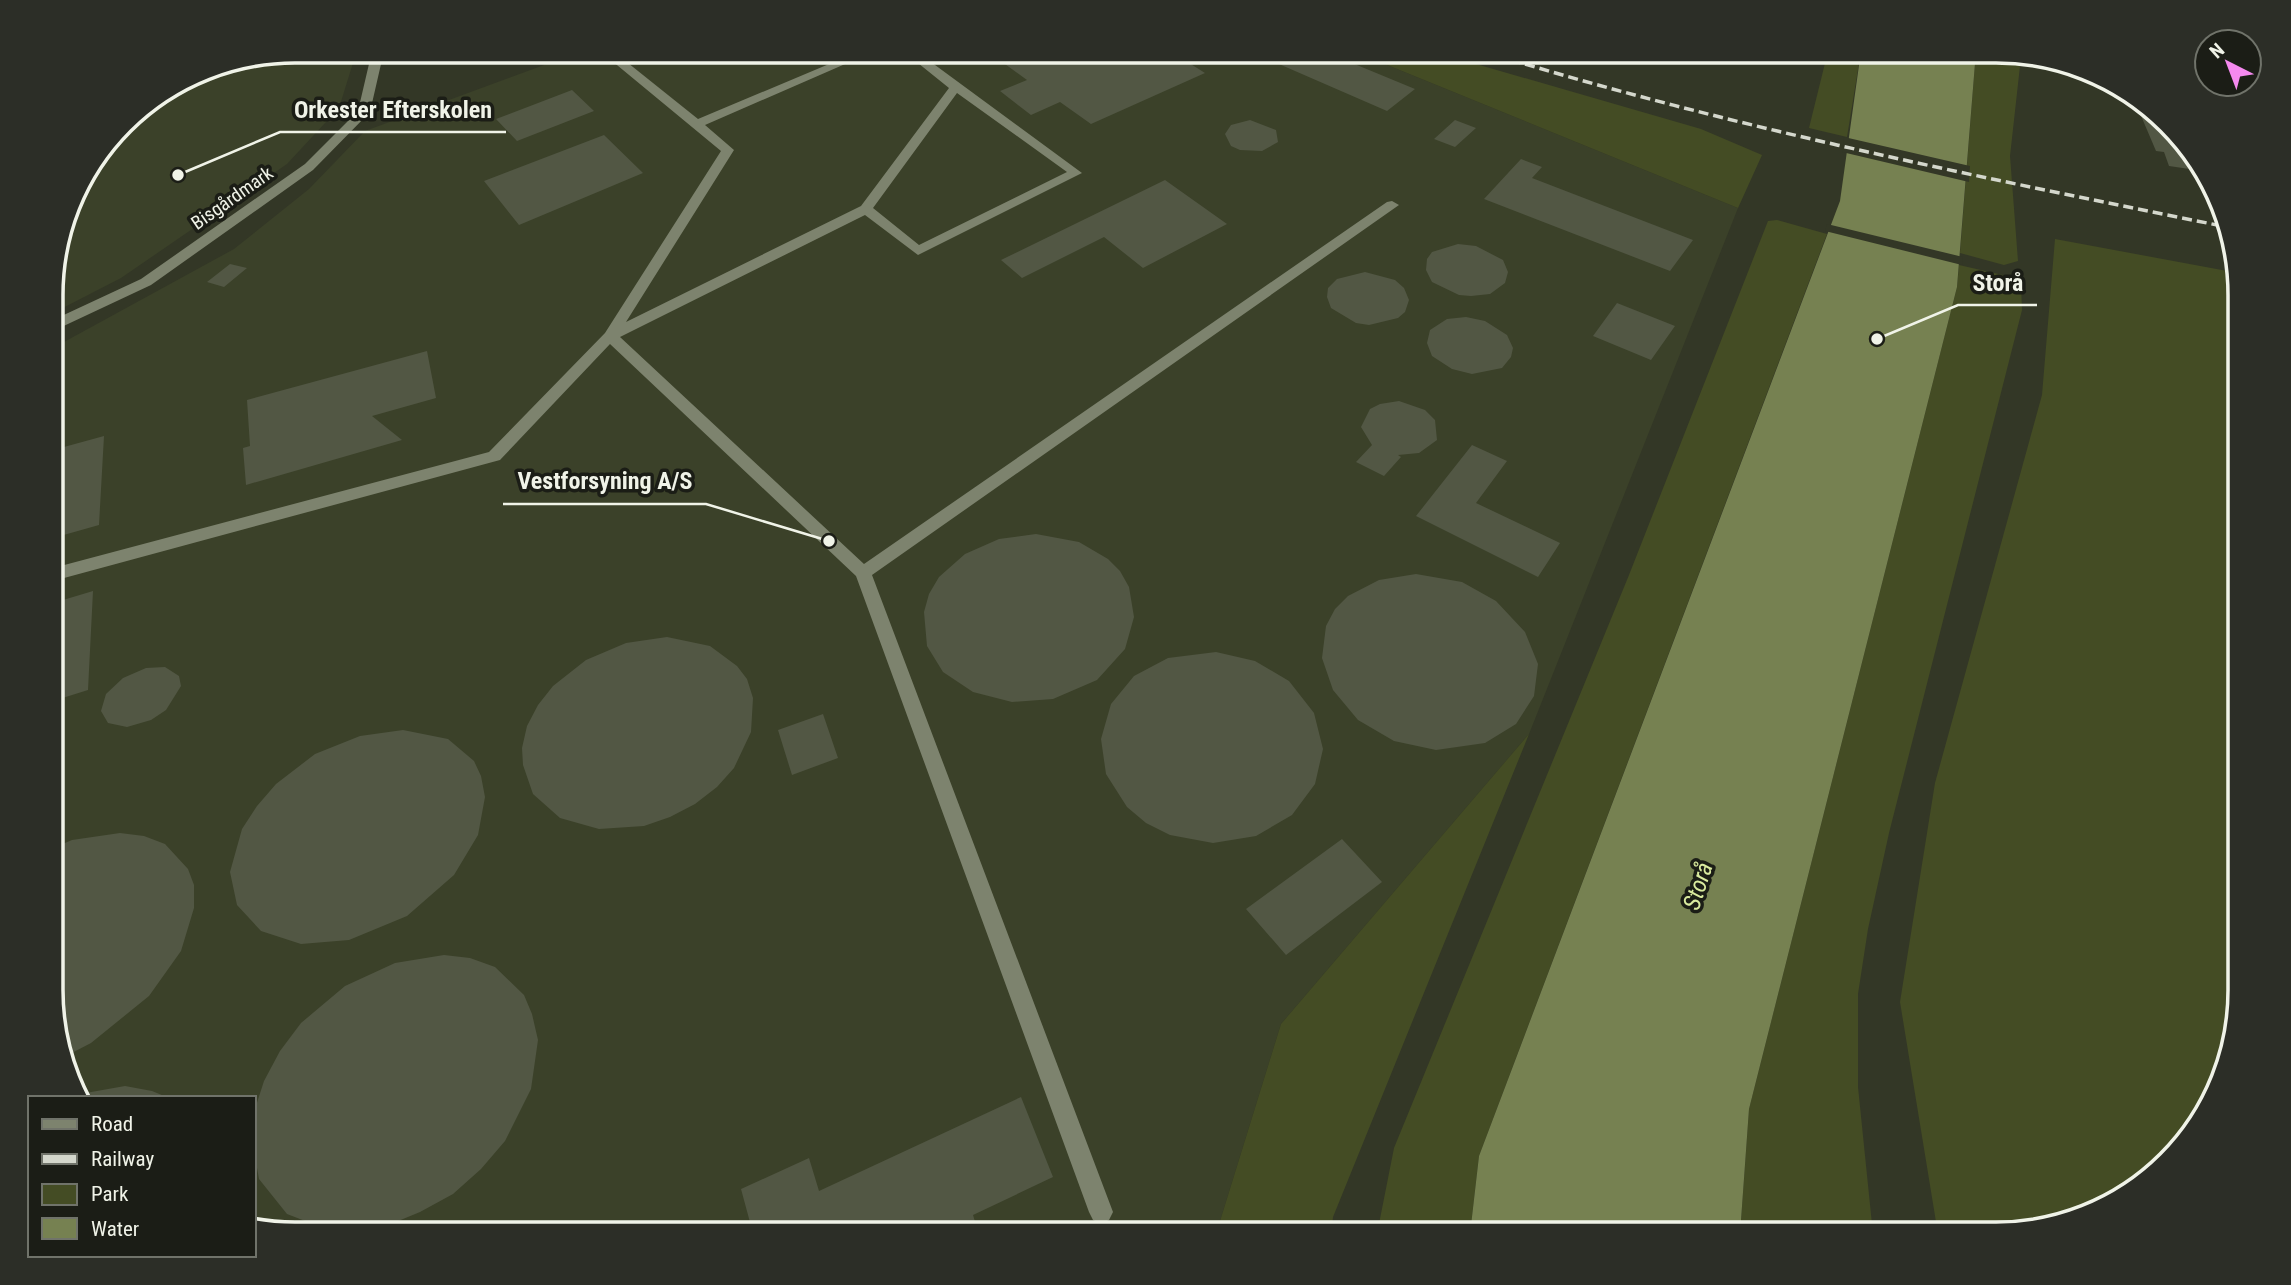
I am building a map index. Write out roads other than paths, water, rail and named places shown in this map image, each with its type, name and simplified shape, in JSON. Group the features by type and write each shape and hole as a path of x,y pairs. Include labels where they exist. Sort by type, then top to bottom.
{"lane":[{"name":"Bisgårdmark","path":"63,321 146,282 309,167 364,112 376,63"},
{"path":"63,572 494,456 610,336 728,150 621,63"},
{"path":"697,124 841,63"},
{"path":"866,209 918,251 1076,173 925,63"},
{"path":"610,336 866,209 956,87"},
{"path":"863,573 1392,205"},
{"path":"610,336 863,573 1101,1212"}],"water":[{"path":"1859,63 1975,63 1957,287 1749,1109 1741,1222 1471,1222 1479,1156 1840,201"}],"railway":[{"path":"1522,63 1665,103 1850,148 2217,225"}],"place":[{"name":"Orkester Efterskolen","path":"178,175"},
{"name":"Storå","path":"1877,339"},
{"name":"Vestforsyning A/S","path":"829,541"}]}
